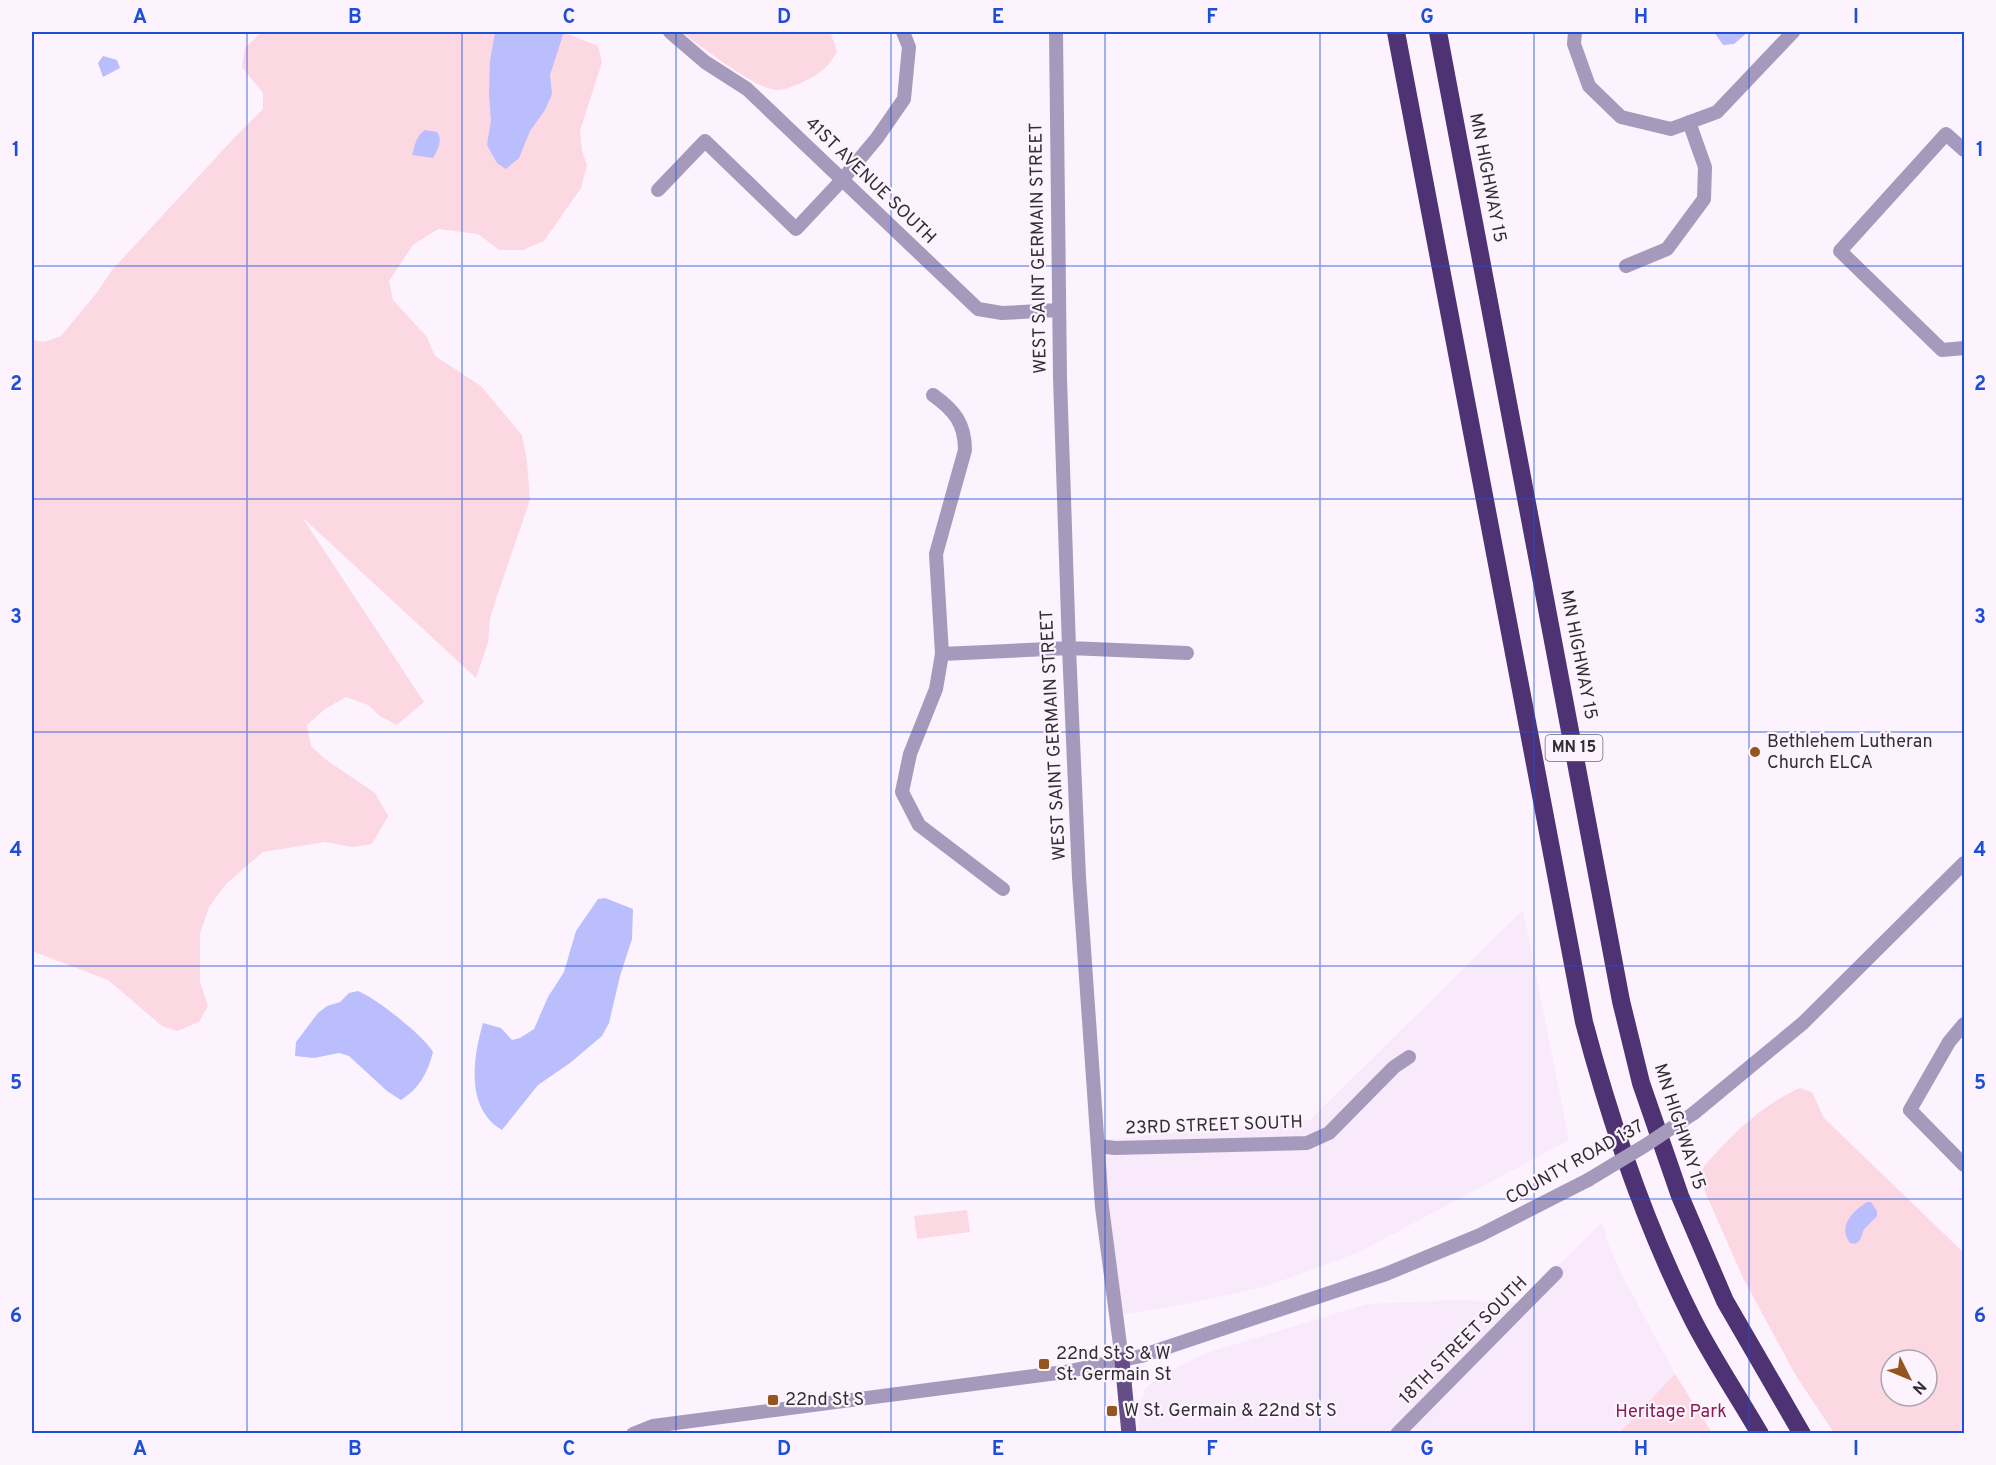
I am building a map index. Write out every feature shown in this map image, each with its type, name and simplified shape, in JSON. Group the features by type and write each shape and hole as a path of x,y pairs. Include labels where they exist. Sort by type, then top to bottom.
{"highway":[{"name":"MN 15","path":"1396,32 1584,1022 1604,1100 1644,1213 1693,1321 1760,1434"},
{"name":"MN HIGHWAY 15","path":"1438,32 1621,1001 1641,1083 1680,1196 1725,1301 1802,1434"}],"main road":[{"name":"WEST SAINT GERMAIN STREET","path":"1122,1360 1129,1434"}],"street":[{"name":"41ST AVENUE SOUTH","path":"670,32 705,62 747,89 978,309 1002,314 1059,310"},
{"path":"658,190 705,141 796,229 843,180 877,138 904,99 909,47 903,32"},
{"name":"WEST SAINT GERMAIN STREET","path":"1056,32 1059,310 1069,648 1080,877 1102,1207 1122,1360"},
{"path":"1575,32 1574,44 1589,86 1621,117 1671,129 1717,112 1792,32"},
{"path":"1626,266 1667,249 1704,199 1705,167 1689,122"},
{"path":"1965,150 1946,134 1840,251 1942,350 1965,348"},
{"path":"933,395 951,408 965,434 965,450 936,554 942,654 936,689 910,754 903,792 919,825 1003,890"},
{"path":"942,654 1069,648 1187,653"},
{"name":"COUNTY ROAD 137","path":"633,1434 653,1426 1020,1379 1099,1366 1141,1356 1386,1274 1480,1235 1588,1180 1694,1113 1803,1023 1965,863"},
{"path":"1965,1024 1949,1042 1910,1110 1965,1165"},
{"name":"23RD STREET SOUTH","path":"1098,1146 1115,1148 1307,1143 1329,1133 1394,1066 1408,1057"},
{"name":"18TH STREET SOUTH","path":"1397,1434 1556,1273"}],"shaded area":[{"path":"1523,910 1569,1140 1361,1251 1333,1262 1267,1286 1181,1305 1119,1315 1101,1140 1310,1120"},
{"path":"1602,1222 1609,1246 1623,1277 1675,1374 1619,1433 1139,1433 1139,1408 1145,1389 1160,1376 1203,1354 1367,1304 1457,1300 1520,1303"}],"green space":[{"path":"262,32 563,32 598,46 602,62 580,131 582,151 587,165 581,188 544,241 523,250 499,250 478,234 438,229 413,245 389,281 393,300 427,337 435,356 481,386 522,435 530,500 490,619 488,643 476,678 302,517 424,702 397,725 381,717 368,705 346,697 325,709 307,725 311,746 325,759 375,793 388,816 372,844 352,847 325,842 263,852 226,884 209,907 200,934 200,982 208,1006 199,1022 177,1031 162,1026 108,980 32,951 32,340 44,342 61,336 95,295 112,270 263,109 263,93 242,67 245,48"},
{"path":"681,32 830,32 837,51 827,66 814,76 794,86 777,90 756,83 742,75"},
{"path":"1800,1088 1812,1092 1824,1118 1964,1253 1964,1433 1834,1433 1795,1374 1744,1280 1705,1192 1701,1175 1704,1166 1736,1132 1772,1103"},
{"path":"967,1210 970,1232 917,1239 914,1216"},
{"name":"Heritage Park","path":"1675,1374 1712,1433 1619,1433"}],"water":[{"path":"495,32 564,32 550,75 552,94 545,110 530,131 519,158 506,169 497,163 487,145 491,120 490,61"},
{"path":"1714,32 1748,32 1734,44 1723,45"},
{"path":"103,56 117,60 120,68 103,77 98,63"},
{"path":"425,130 437,132 440,138 433,158 412,155 418,138"},
{"path":"605,898 633,909 632,939 620,976 609,1023 602,1036 570,1063 538,1085 502,1130 490,1121 477,1096 475,1066 483,1023 501,1028 512,1040 534,1029 548,997 564,972 576,931 598,899"},
{"path":"358,991 399,1018 433,1052 422,1079 413,1091 401,1100 387,1091 349,1056 339,1053 314,1058 295,1056 296,1042 318,1013 327,1006 340,1002 349,993"},
{"path":"1867,1202 1871,1202 1877,1211 1877,1216 1864,1229 1860,1240 1855,1244 1850,1243 1845,1231 1848,1219"}],"place":[{"name":"Bethlehem Lutheran Church ELCA","path":"1755,752"},
{"name":"22nd St S & W St. Germain St","path":"1044,1364"},
{"name":"22nd St S","path":"773,1400"},
{"name":"W St. Germain & 22nd St S","path":"1112,1411"}]}
